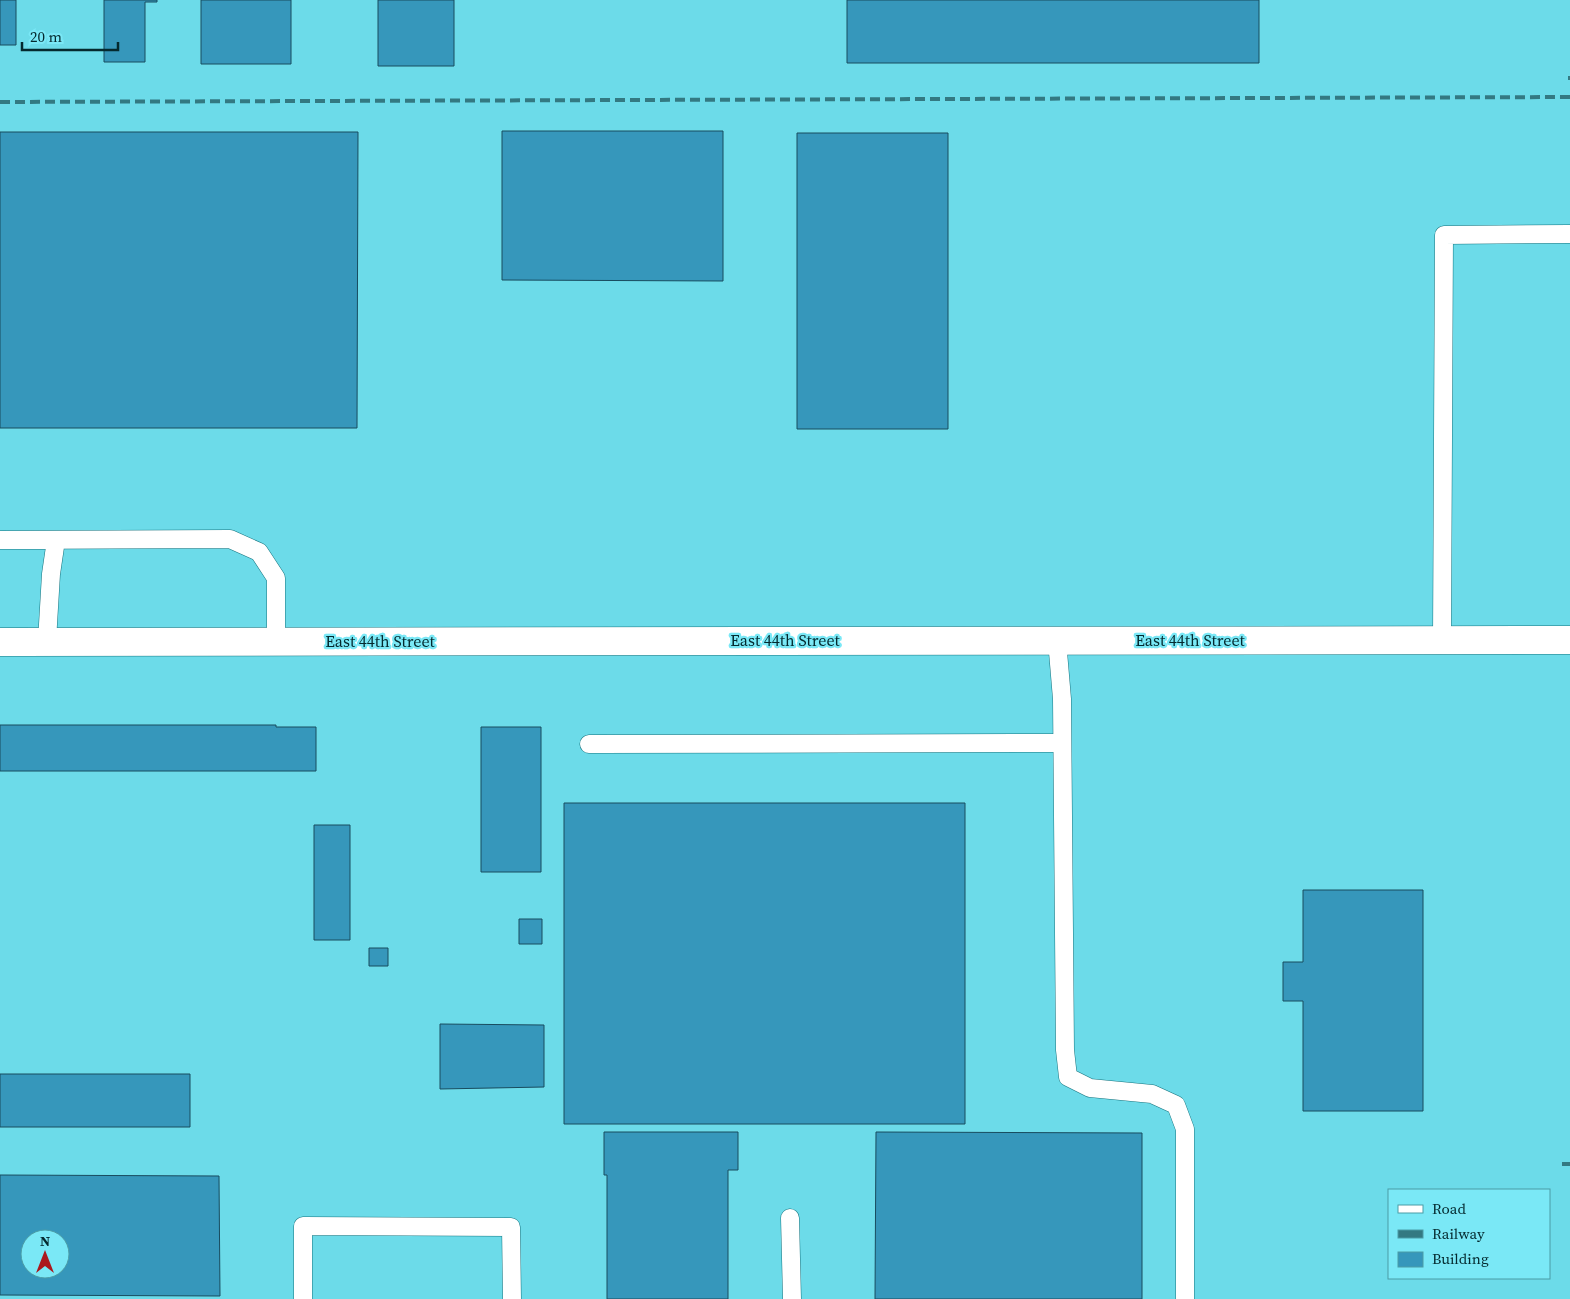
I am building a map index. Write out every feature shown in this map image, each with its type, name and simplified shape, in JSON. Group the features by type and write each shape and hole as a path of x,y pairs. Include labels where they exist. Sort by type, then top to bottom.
{"street":[{"name":"East 44th Street","path":"0,642 1570,640"}],"lane":[{"path":"1442,640 1444,235 1570,234"},
{"path":"0,540 230,540 259,552 276,578 276,641"},
{"path":"47,642 51,574 56,540"},
{"path":"1057,640 1062,699 1065,1050 1068,1077 1090,1088 1152,1094 1176,1104 1185,1129 1185,1299"},
{"path":"589,744 1062,743"},
{"path":"790,1218 792,1299"},
{"path":"303,1299 303,1226 511,1227 512,1299"}],"building":[{"path":"0,0 16,0 16,45 0,45"},
{"path":"104,0 157,0 157,2 145,2 145,62 104,62"},
{"path":"201,0 291,0 291,64 201,64"},
{"path":"378,0 454,0 454,66 378,66"},
{"path":"847,0 1259,0 1259,63 847,63"},
{"path":"502,131 723,131 723,281 502,280"},
{"path":"0,132 358,132 357,428 0,428"},
{"path":"797,133 948,133 948,429 797,429"},
{"path":"0,725 276,725 276,727 316,727 316,771 0,771"},
{"path":"481,727 541,727 541,872 481,872"},
{"path":"564,803 965,803 965,1124 564,1124"},
{"path":"314,825 350,825 350,940 314,940"},
{"path":"1303,890 1423,890 1423,1111 1303,1111 1303,1001 1283,1001 1283,962 1303,962"},
{"path":"519,919 542,919 542,944 519,944"},
{"path":"369,948 388,948 388,966 369,966"},
{"path":"440,1024 544,1025 544,1087 440,1089"},
{"path":"0,1074 190,1074 190,1127 0,1127"},
{"path":"604,1132 738,1132 738,1170 728,1170 728,1299 607,1299 607,1175 604,1175"},
{"path":"876,1132 1142,1133 1142,1299 875,1299"},
{"path":"0,1175 219,1176 220,1296 0,1295"}],"railway":[{"path":"0,102 1570,97"},
{"path":"1562,1164 1570,1164"}]}
